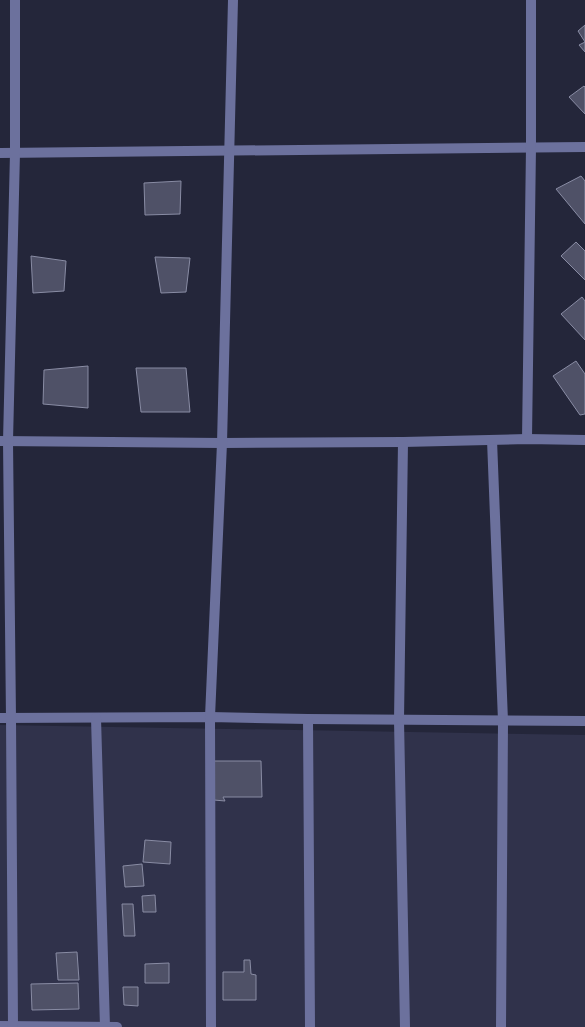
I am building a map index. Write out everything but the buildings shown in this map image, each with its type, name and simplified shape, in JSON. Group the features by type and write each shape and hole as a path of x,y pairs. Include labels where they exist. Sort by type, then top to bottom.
{"street":[{"path":"13,1026 11,718 4,441 15,153 15,0"},
{"path":"211,1027 210,718 222,443 232,0"},
{"path":"527,439 531,147 531,0"},
{"path":"0,153 585,147"},
{"path":"4,441 222,443 403,442 527,439 585,440"},
{"path":"492,440 503,721 501,1027"},
{"path":"403,442 399,720 405,1027"},
{"path":"0,718 585,721"},
{"path":"96,718 105,1027"},
{"path":"308,719 310,1027"},
{"path":"0,1026 117,1027"}],"shaded area":[{"path":"0,725 585,735 585,1027 0,1027"}]}
